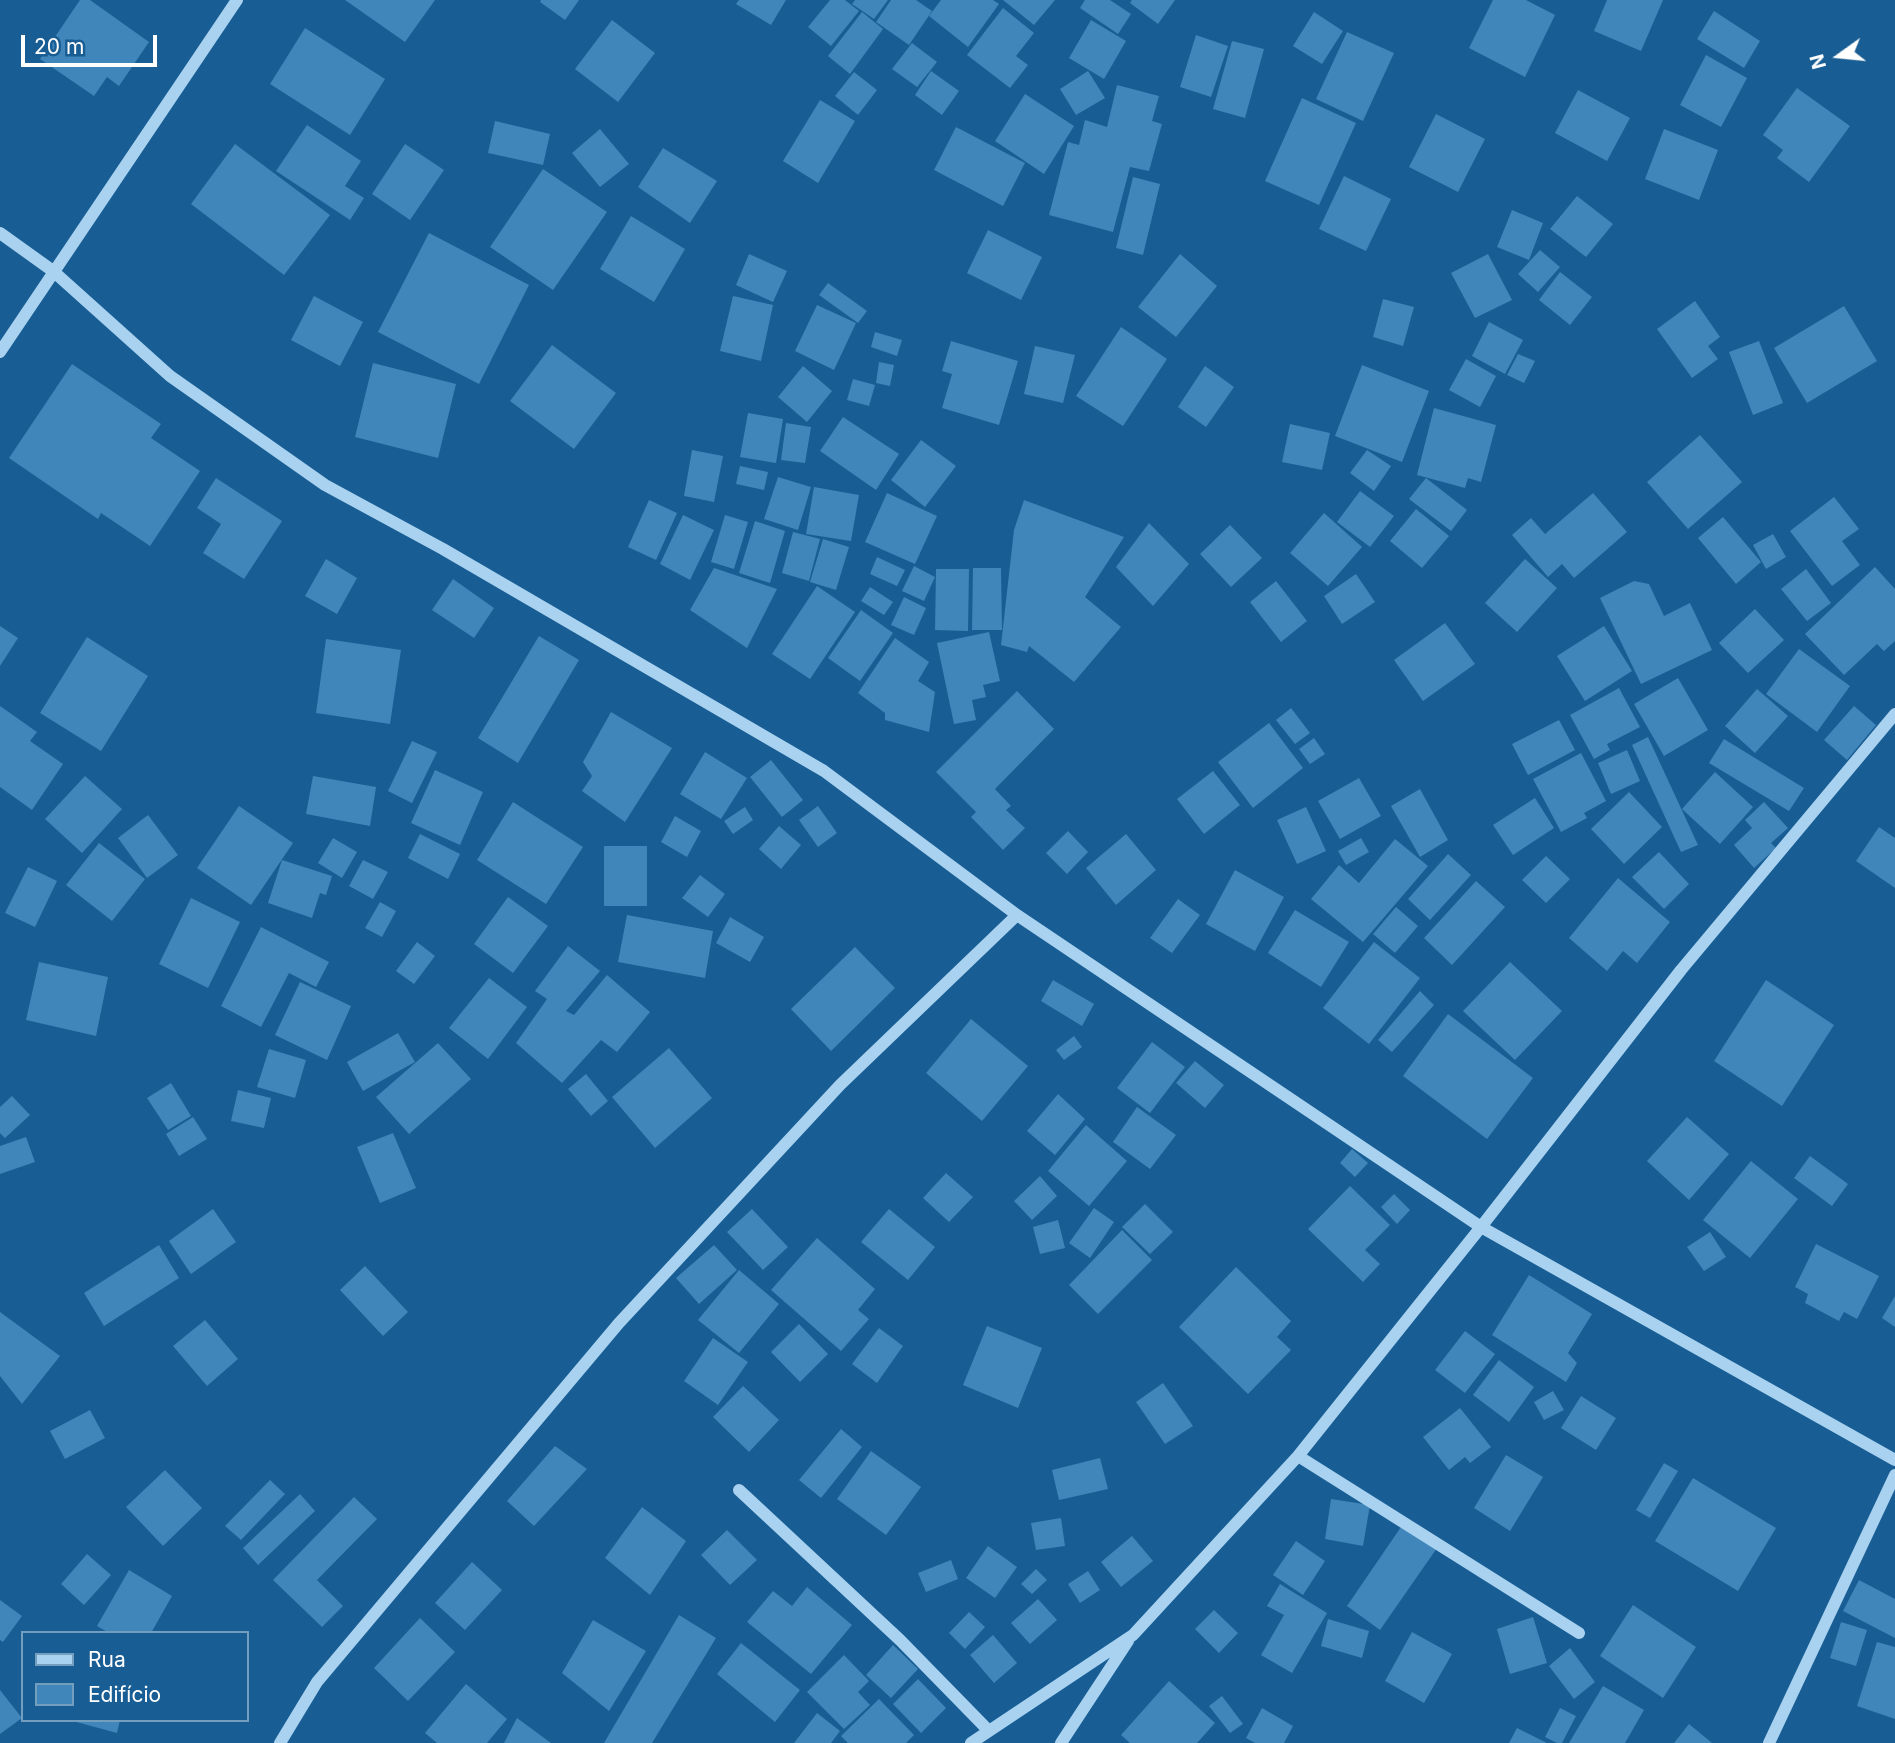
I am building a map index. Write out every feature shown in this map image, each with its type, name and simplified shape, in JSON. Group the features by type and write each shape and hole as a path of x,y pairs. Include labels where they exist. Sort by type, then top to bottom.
{"street":[{"path":"0,352 237,0"},
{"path":"0,233 53,271 170,376 325,485 477,568 824,771 1017,915 1481,1227 1895,1460"},
{"path":"1061,1743 1133,1635 1298,1456 1681,970 1895,714"},
{"path":"281,1743 317,1682 619,1323 840,1085 1017,915"},
{"path":"1298,1456 1579,1633"},
{"path":"1769,1743 1895,1475"},
{"path":"738,1490 900,1640 989,1731"},
{"path":"971,1743 1133,1635"}],"building":[{"path":"80,0 90,0 149,42 119,86 107,77 94,96 40,59"},
{"path":"345,0 435,0 405,42"},
{"path":"579,0 565,20 540,2"},
{"path":"739,0 786,0 771,25 736,4"},
{"path":"830,0 845,0 859,11 831,46 808,27"},
{"path":"855,0 888,0 874,19 852,4"},
{"path":"891,0 916,0 932,11 909,45 876,22"},
{"path":"941,0 993,0 999,4 968,47 929,16"},
{"path":"1003,0 1055,0 1034,25"},
{"path":"1085,0 1110,0 1131,14 1118,34 1080,8"},
{"path":"1132,0 1175,0 1158,24 1130,3"},
{"path":"1493,0 1526,0 1555,15 1525,77 1469,48"},
{"path":"1607,0 1663,0 1641,51 1594,31"},
{"path":"1003,8 1034,33 1016,56 1028,65 1010,88 967,55"},
{"path":"1714,11 1760,41 1744,68 1697,39"},
{"path":"862,12 883,29 850,74 828,56"},
{"path":"1314,12 1343,31 1322,64 1293,46"},
{"path":"612,20 655,53 618,102 575,69"},
{"path":"1091,20 1126,41 1104,79 1069,58"},
{"path":"305,28 385,79 350,135 270,84"},
{"path":"1347,32 1394,53 1363,121 1316,99"},
{"path":"1196,35 1228,46 1211,97 1180,87"},
{"path":"1232,41 1264,49 1245,118 1213,109"},
{"path":"912,43 937,62 917,87 892,69"},
{"path":"1706,55 1747,78 1721,127 1680,105"},
{"path":"931,71 959,91 942,115 915,95"},
{"path":"1088,71 1105,98 1076,115 1060,89"},
{"path":"854,72 877,90 858,115 835,96"},
{"path":"1117,85 1159,96 1152,121 1162,124 1149,171 1130,167 1113,232 1049,215 1068,142 1079,145 1085,120 1107,127"},
{"path":"1797,88 1850,126 1809,182 1777,158 1783,150 1763,135"},
{"path":"1578,90 1630,118 1607,161 1555,133"},
{"path":"1025,94 1074,126 1044,174 995,141"},
{"path":"1302,98 1356,123 1319,205 1265,181"},
{"path":"820,100 855,121 818,183 783,161"},
{"path":"1436,114 1485,139 1458,192 1409,167"},
{"path":"495,121 550,134 543,165 488,153"},
{"path":"307,125 361,161 345,186 364,198 350,220 276,171"},
{"path":"956,127 1025,163 1003,206 934,170"},
{"path":"600,129 629,164 600,187 572,153"},
{"path":"1664,129 1718,150 1699,200 1645,179"},
{"path":"235,144 330,215 284,275 191,204"},
{"path":"405,144 444,170 410,220 372,194"},
{"path":"663,148 717,181 690,223 638,187"},
{"path":"543,169 607,212 553,290 490,247"},
{"path":"1344,176 1391,199 1366,251 1319,229"},
{"path":"1133,177 1160,184 1143,255 1116,248"},
{"path":"1577,196 1613,224 1586,257 1550,229"},
{"path":"1512,210 1543,223 1529,260 1497,247"},
{"path":"631,216 685,249 654,302 600,269"},
{"path":"988,230 1042,257 1021,300 967,273"},
{"path":"429,233 529,285 479,384 378,332"},
{"path":"1540,250 1560,267 1538,292 1518,274"},
{"path":"749,254 787,271 773,302 736,285"},
{"path":"1180,254 1217,286 1176,337 1138,307"},
{"path":"1488,254 1512,300 1475,318 1451,273"},
{"path":"1560,272 1592,297 1570,325 1539,300"},
{"path":"828,283 867,311 858,323 819,295"},
{"path":"314,296 363,322 340,366 291,340"},
{"path":"733,296 773,305 761,361 720,351"},
{"path":"1383,299 1414,307 1403,346 1373,337"},
{"path":"1695,301 1720,337 1708,346 1718,359 1692,378 1657,329"},
{"path":"817,305 856,323 834,370 795,351"},
{"path":"1844,306 1877,361 1807,403 1774,348"},
{"path":"1489,322 1523,340 1505,374 1472,356"},
{"path":"1121,327 1167,359 1123,426 1076,396"},
{"path":"875,332 902,340 897,356 871,347"},
{"path":"951,341 1018,361 999,425 942,408 952,374 942,371"},
{"path":"1759,341 1783,403 1753,415 1729,352"},
{"path":"552,345 616,393 574,449 510,401"},
{"path":"1035,346 1075,355 1063,403 1024,394"},
{"path":"1518,354 1535,361 1524,383 1507,375"},
{"path":"1466,359 1496,376 1480,407 1449,390"},
{"path":"879,362 894,365 890,386 876,383"},
{"path":"373,363 456,384 438,458 355,437"},
{"path":"72,364 161,424 151,438 200,471 150,546 101,513 98,519 9,458"},
{"path":"1362,365 1429,391 1402,462 1335,436"},
{"path":"803,366 832,391 807,422 778,397"},
{"path":"1205,366 1234,387 1206,427 1178,407"},
{"path":"853,379 875,385 869,406 847,400"},
{"path":"1434,408 1496,425 1481,482 1468,478 1465,488 1417,475"},
{"path":"748,413 783,419 776,463 740,457"},
{"path":"843,417 899,454 876,490 820,451"},
{"path":"786,423 811,427 805,463 781,460"},
{"path":"1290,424 1330,433 1322,470 1282,462"},
{"path":"1700,435 1742,482 1688,529 1647,482"},
{"path":"921,440 956,466 925,507 891,480"},
{"path":"692,450 723,456 714,502 684,496"},
{"path":"1367,450 1391,466 1374,491 1350,473"},
{"path":"740,466 768,472 764,490 736,484"},
{"path":"778,477 811,487 798,530 764,519"},
{"path":"216,478 282,521 244,579 203,553 221,524 197,508"},
{"path":"1426,478 1467,510 1451,531 1409,499"},
{"path":"814,487 859,495 851,541 806,534"},
{"path":"1360,491 1394,516 1370,547 1337,522"},
{"path":"887,493 937,516 915,564 865,542"},
{"path":"1593,493 1627,532 1574,578 1562,564 1548,577 1512,535 1531,518 1545,534"},
{"path":"1834,497 1859,529 1842,541 1860,565 1832,586 1790,531"},
{"path":"649,500 677,513 656,560 628,547"},
{"path":"1024,500 1124,537 1085,597 1121,627 1074,682 1029,646 1027,652 1001,645 1014,530"},
{"path":"1416,509 1449,536 1422,568 1390,541"},
{"path":"1324,513 1362,547 1328,586 1290,553"},
{"path":"683,515 714,530 690,580 660,564"},
{"path":"725,515 748,522 734,569 711,562"},
{"path":"1723,517 1761,562 1736,584 1698,538"},
{"path":"755,521 785,531 770,583 739,573"},
{"path":"1149,523 1189,564 1153,606 1116,567"},
{"path":"1230,525 1262,558 1231,587 1200,554"},
{"path":"793,532 820,539 809,581 782,573"},
{"path":"1773,534 1786,557 1766,569 1753,545"},
{"path":"823,539 849,547 836,590 810,582"},
{"path":"877,557 905,570 897,586 870,574"},
{"path":"326,559 357,578 337,614 305,596"},
{"path":"1525,559 1557,588 1517,632 1485,603"},
{"path":"914,566 935,577 924,601 902,591"},
{"path":"1875,567 1895,589 1895,641 1884,651 1877,644 1844,675 1805,634"},
{"path":"714,568 777,589 747,648 690,610"},
{"path":"973,568 1001,568 1002,630 972,630"},
{"path":"936,569 969,569 968,631 935,630"},
{"path":"1806,569 1831,603 1807,621 1781,589"},
{"path":"1356,574 1375,602 1342,624 1324,596"},
{"path":"453,579 494,608 474,638 432,610"},
{"path":"1276,581 1307,621 1281,642 1250,602"},
{"path":"1634,581 1649,584 1664,616 1690,603 1712,650 1641,684 1600,598"},
{"path":"817,586 855,612 810,679 772,654"},
{"path":"870,587 893,602 884,615 861,601"},
{"path":"904,597 926,608 914,635 891,625"},
{"path":"1755,609 1784,640 1748,673 1719,643"},
{"path":"861,610 893,633 860,681 828,658"},
{"path":"1445,623 1475,664 1423,701 1394,660"},
{"path":"0,626 18,638 0,666"},
{"path":"1604,626 1632,671 1585,701 1557,656"},
{"path":"989,632 1000,681 983,685 986,697 972,700 976,720 954,724 937,643"},
{"path":"539,636 579,660 518,763 478,738"},
{"path":"87,637 148,676 101,751 40,713"},
{"path":"895,638 929,662 918,681 935,692 929,732 885,720 885,713 858,693"},
{"path":"326,639 401,650 390,724 316,713"},
{"path":"1799,649 1850,686 1817,732 1766,694"},
{"path":"1678,678 1708,730 1664,756 1634,704"},
{"path":"1619,688 1640,727 1607,744 1610,750 1594,759 1570,715"},
{"path":"1757,689 1788,716 1755,753 1725,726"},
{"path":"1017,691 1054,729 995,789 1011,806 1006,810 1025,828 1003,850 971,817 976,812 936,772"},
{"path":"0,706 37,732 30,741 63,764 32,810 0,787"},
{"path":"1854,706 1876,725 1847,760 1824,740"},
{"path":"1291,708 1310,733 1295,744 1276,720"},
{"path":"611,712 672,748 625,822 582,791 592,776 583,762"},
{"path":"1559,720 1575,750 1528,775 1512,744"},
{"path":"1269,723 1303,768 1253,808 1218,762"},
{"path":"1648,737 1698,845 1681,852 1632,745"},
{"path":"1314,738 1325,754 1310,764 1299,749"},
{"path":"1724,739 1804,788 1789,811 1709,763"},
{"path":"412,741 437,752 412,803 388,791"},
{"path":"1627,750 1640,781 1611,794 1598,763"},
{"path":"705,752 747,778 721,819 680,794"},
{"path":"1581,753 1606,801 1584,813 1587,818 1561,832 1533,779"},
{"path":"771,760 803,800 782,817 750,777"},
{"path":"435,770 483,792 460,845 411,823"},
{"path":"1213,771 1240,805 1204,834 1177,799"},
{"path":"1715,772 1753,807 1720,844 1682,809"},
{"path":"85,776 122,809 82,853 45,819"},
{"path":"313,776 376,787 370,826 306,814"},
{"path":"1359,778 1381,816 1340,839 1318,801"},
{"path":"1420,789 1448,840 1420,857 1391,806"},
{"path":"1629,792 1662,827 1624,864 1591,829"},
{"path":"1535,798 1554,828 1513,855 1493,825"},
{"path":"513,802 583,847 546,904 477,860"},
{"path":"1764,802 1788,828 1771,843 1776,848 1754,868 1734,845 1752,828 1745,820"},
{"path":"239,806 293,843 251,905 197,868"},
{"path":"818,806 837,833 818,847 799,820"},
{"path":"745,807 753,820 733,834 724,821"},
{"path":"1306,807 1326,851 1297,864 1277,820"},
{"path":"148,815 178,855 147,878 118,838"},
{"path":"675,816 701,831 687,857 661,842"},
{"path":"779,826 801,845 781,869 759,849"},
{"path":"1879,827 1895,838 1895,888 1856,861"},
{"path":"1068,831 1088,852 1067,874 1046,853"},
{"path":"420,834 460,854 448,879 408,858"},
{"path":"1126,834 1156,870 1116,905 1086,868"},
{"path":"333,838 357,852 342,878 318,863"},
{"path":"1361,838 1369,852 1346,865 1338,851"},
{"path":"1395,839 1428,866 1363,942 1311,899 1339,865 1359,883"},
{"path":"99,843 145,879 112,921 66,885"},
{"path":"604,846 647,846 647,906 604,906"},
{"path":"1659,852 1689,884 1664,909 1632,877"},
{"path":"1448,854 1471,875 1430,920 1408,899"},
{"path":"1546,856 1570,879 1546,903 1522,880"},
{"path":"282,860 332,876 326,895 320,893 312,918 268,903"},
{"path":"363,860 388,872 373,899 349,886"},
{"path":"28,867 57,881 35,927 5,913"},
{"path":"1235,870 1284,897 1255,951 1206,924"},
{"path":"700,875 725,894 708,917 682,898"},
{"path":"1618,878 1670,922 1637,963 1623,951 1607,971 1569,938"},
{"path":"1476,881 1505,907 1452,965 1424,938"},
{"path":"508,897 548,926 513,973 474,944"},
{"path":"191,898 240,922 208,988 159,964"},
{"path":"1178,899 1200,915 1172,953 1150,938"},
{"path":"380,902 396,911 382,937 365,928"},
{"path":"1396,907 1418,926 1395,953 1373,934"},
{"path":"1295,910 1349,942 1321,987 1268,953"},
{"path":"627,915 713,931 705,978 618,962"},
{"path":"730,917 764,937 750,962 716,943"},
{"path":"261,927 329,962 316,987 289,973 261,1027 221,1006"},
{"path":"417,942 435,956 414,984 396,971"},
{"path":"1374,942 1420,978 1369,1044 1323,1008"},
{"path":"568,946 600,971 566,1011 574,1015 607,975 650,1012 617,1052 601,1040 562,1083 516,1043 547,999 535,991"},
{"path":"855,947 895,988 831,1051 791,1009"},
{"path":"39,962 108,977 96,1036 26,1020"},
{"path":"1510,962 1562,1011 1515,1060 1463,1011"},
{"path":"489,978 527,1007 488,1059 449,1028"},
{"path":"1053,980 1094,1004 1082,1026 1041,1001"},
{"path":"1766,980 1834,1025 1782,1106 1714,1061"},
{"path":"300,982 351,1006 327,1060 275,1035"},
{"path":"1420,991 1434,1005 1392,1052 1378,1040"},
{"path":"1448,1014 1533,1078 1487,1139 1403,1076"},
{"path":"971,1019 1028,1066 982,1121 926,1073"},
{"path":"398,1033 415,1062 363,1091 347,1062"},
{"path":"1074,1036 1082,1047 1064,1060 1056,1050"},
{"path":"1152,1042 1185,1067 1150,1113 1117,1088"},
{"path":"438,1043 471,1079 409,1134 376,1097"},
{"path":"669,1048 712,1098 655,1148 612,1097"},
{"path":"269,1049 306,1060 295,1098 257,1087"},
{"path":"1195,1061 1224,1085 1205,1108 1176,1083"},
{"path":"586,1074 608,1101 591,1116 568,1089"},
{"path":"171,1083 191,1116 168,1130 147,1098"},
{"path":"238,1090 271,1098 264,1128 231,1121"},
{"path":"1058,1094 1085,1119 1055,1155 1027,1131"},
{"path":"12,1096 30,1115 5,1138 0,1133 0,1107"},
{"path":"1137,1107 1176,1135 1150,1169 1113,1142"},
{"path":"193,1117 207,1139 179,1156 166,1134"},
{"path":"1687,1117 1729,1154 1689,1200 1647,1161"},
{"path":"1086,1125 1127,1161 1089,1206 1048,1171"},
{"path":"393,1133 416,1188 380,1203 357,1147"},
{"path":"26,1137 35,1162 0,1174 0,1146"},
{"path":"1352,1149 1368,1163 1355,1177 1340,1163"},
{"path":"1810,1156 1848,1184 1832,1206 1794,1178"},
{"path":"1751,1161 1798,1199 1750,1258 1703,1220"},
{"path":"946,1173 973,1197 949,1222 923,1198"},
{"path":"1040,1176 1057,1196 1032,1220 1014,1201"},
{"path":"1350,1186 1390,1225 1365,1250 1380,1264 1363,1282 1308,1229"},
{"path":"1394,1194 1410,1210 1397,1224 1381,1207"},
{"path":"1145,1204 1173,1232 1150,1254 1122,1227"},
{"path":"1094,1208 1114,1222 1090,1258 1069,1243"},
{"path":"213,1209 236,1242 191,1274 169,1241"},
{"path":"752,1209 788,1247 763,1270 727,1232"},
{"path":"889,1209 935,1247 908,1280 861,1242"},
{"path":"1058,1220 1065,1248 1040,1254 1033,1227"},
{"path":"1122,1230 1152,1260 1098,1314 1069,1285"},
{"path":"1710,1232 1726,1257 1704,1271 1687,1247"},
{"path":"817,1238 875,1289 858,1310 869,1319 841,1351 771,1290"},
{"path":"1816,1244 1879,1276 1857,1319 1844,1312 1839,1321 1805,1303 1808,1294 1795,1287"},
{"path":"159,1245 179,1278 104,1326 84,1293"},
{"path":"714,1245 737,1270 699,1304 676,1278"},
{"path":"365,1266 408,1312 383,1336 340,1290"},
{"path":"1236,1267 1291,1321 1277,1337 1291,1350 1248,1394 1179,1327"},
{"path":"739,1270 779,1304 739,1353 698,1320"},
{"path":"1529,1275 1592,1314 1568,1353 1577,1363 1566,1382 1492,1335"},
{"path":"1895,1296 1895,1327 1882,1318"},
{"path":"0,1312 60,1356 22,1404 0,1376"},
{"path":"205,1320 238,1359 207,1386 173,1346"},
{"path":"799,1324 828,1354 800,1382 771,1352"},
{"path":"987,1326 1042,1348 1018,1408 963,1385"},
{"path":"879,1328 903,1346 877,1383 852,1364"},
{"path":"1465,1331 1495,1354 1465,1393 1435,1370"},
{"path":"713,1338 748,1362 718,1405 684,1381"},
{"path":"1499,1360 1534,1387 1509,1422 1473,1395"},
{"path":"1163,1383 1193,1426 1165,1444 1136,1402"},
{"path":"743,1386 779,1420 749,1452 713,1417"},
{"path":"1553,1391 1564,1410 1544,1420 1534,1402"},
{"path":"1581,1396 1616,1418 1596,1450 1561,1428"},
{"path":"1460,1408 1491,1447 1470,1463 1465,1457 1449,1470 1423,1437"},
{"path":"90,1410 105,1438 65,1459 50,1431"},
{"path":"841,1429 862,1447 821,1498 799,1480"},
{"path":"555,1446 587,1469 534,1526 507,1501"},
{"path":"871,1451 921,1487 886,1535 837,1499"},
{"path":"1506,1455 1543,1477 1510,1531 1474,1508"},
{"path":"1100,1458 1108,1489 1059,1500 1052,1470"},
{"path":"1664,1463 1678,1471 1650,1518 1636,1510"},
{"path":"165,1470 202,1508 163,1546 126,1507"},
{"path":"1693,1478 1776,1528 1738,1591 1655,1541"},
{"path":"270,1480 285,1494 241,1540 225,1526"},
{"path":"300,1494 315,1511 258,1565 243,1548"},
{"path":"354,1497 377,1519 317,1580 343,1606 322,1627 273,1580"},
{"path":"1331,1499 1370,1505 1363,1546 1325,1539"},
{"path":"642,1507 686,1541 650,1595 605,1558"},
{"path":"1061,1518 1065,1546 1036,1550 1031,1523"},
{"path":"1403,1524 1437,1548 1380,1630 1347,1606"},
{"path":"727,1530 757,1560 730,1585 701,1555"},
{"path":"1132,1536 1153,1561 1121,1587 1101,1562"},
{"path":"1296,1541 1325,1561 1303,1595 1273,1575"},
{"path":"988,1546 1017,1567 995,1598 966,1578"},
{"path":"87,1554 111,1575 84,1605 61,1584"},
{"path":"951,1560 958,1579 926,1592 918,1573"},
{"path":"472,1562 502,1590 465,1630 435,1603"},
{"path":"1036,1569 1047,1580 1032,1594 1021,1584"},
{"path":"129,1570 172,1596 152,1631 106,1631 97,1626"},
{"path":"1088,1571 1100,1590 1080,1603 1068,1584"},
{"path":"1859,1580 1895,1599 1895,1638 1843,1611"},
{"path":"1280,1584 1327,1613 1292,1673 1261,1655 1284,1615 1267,1606"},
{"path":"807,1587 852,1625 811,1674 747,1622 773,1591 792,1606"},
{"path":"1038,1599 1057,1620 1030,1644 1011,1623"},
{"path":"0,1600 22,1616 3,1642 0,1640"},
{"path":"1633,1605 1696,1647 1663,1698 1600,1656"},
{"path":"1214,1610 1238,1633 1219,1653 1195,1629"},
{"path":"969,1612 985,1627 965,1649 949,1633"},
{"path":"679,1615 716,1638 652,1743 604,1743"},
{"path":"1533,1617 1547,1663 1510,1674 1497,1629"},
{"path":"420,1618 455,1652 408,1701 374,1668"},
{"path":"1328,1619 1369,1631 1362,1658 1321,1646"},
{"path":"593,1620 646,1651 609,1711 562,1673"},
{"path":"1841,1622 1867,1630 1856,1666 1830,1658"},
{"path":"1412,1632 1452,1654 1424,1703 1385,1681"},
{"path":"993,1635 1017,1663 994,1683 970,1655"},
{"path":"1877,1642 1895,1647 1895,1719 1857,1706"},
{"path":"741,1643 800,1690 775,1722 717,1674"},
{"path":"893,1645 918,1669 891,1698 866,1675"},
{"path":"1570,1648 1595,1682 1574,1699 1549,1666"},
{"path":"844,1655 869,1681 858,1692 870,1705 844,1729 807,1692"},
{"path":"918,1679 946,1708 921,1733 893,1704"},
{"path":"1169,1681 1215,1723 1197,1743 1130,1743 1121,1735"},
{"path":"466,1684 507,1719 487,1743 437,1743 425,1733"},
{"path":"1603,1686 1644,1710 1625,1743 1569,1743"},
{"path":"0,1690 21,1719 0,1734"},
{"path":"1222,1696 1243,1724 1230,1733 1209,1706"},
{"path":"879,1699 914,1735 906,1743 848,1743 841,1736"},
{"path":"1262,1708 1293,1726 1284,1743 1255,1743 1246,1738"},
{"path":"1560,1708 1576,1716 1562,1743 1557,1743 1545,1737"},
{"path":"817,1713 840,1731 831,1743 794,1743"},
{"path":"517,1718 551,1743 504,1743"},
{"path":"76,1722 120,1722 117,1733"},
{"path":"1689,1724 1712,1743 1674,1743"},
{"path":"1517,1728 1547,1743 1509,1743"}]}
